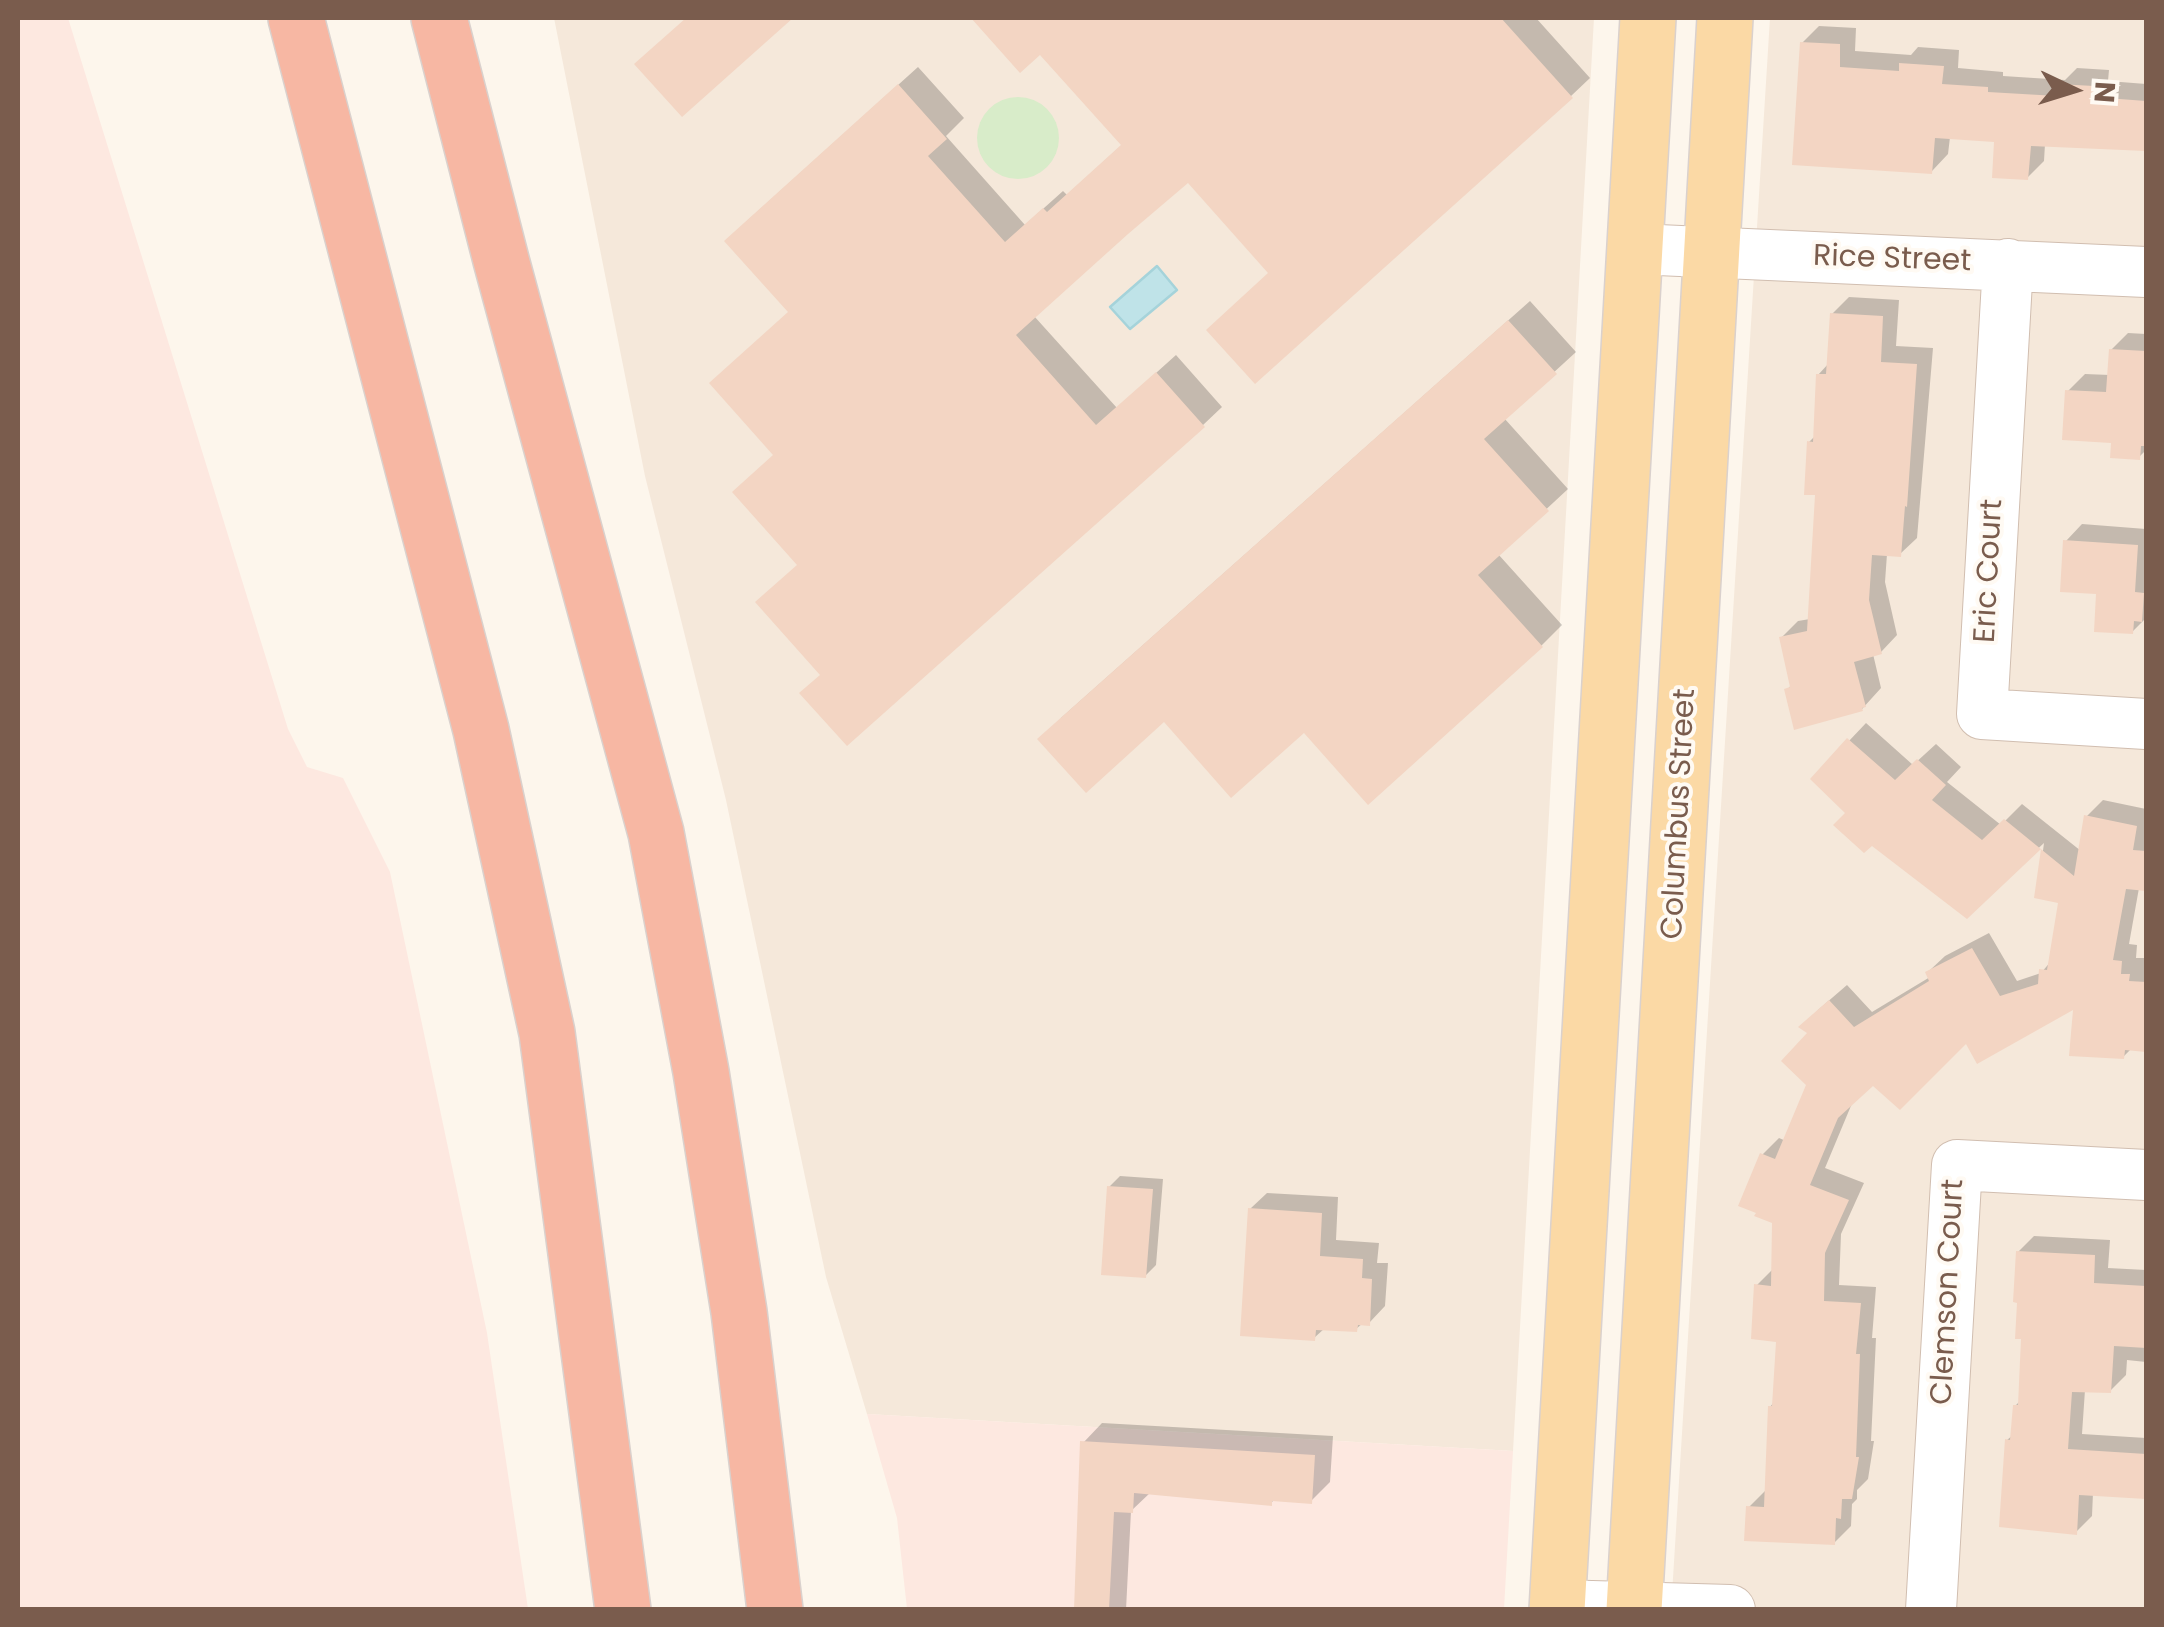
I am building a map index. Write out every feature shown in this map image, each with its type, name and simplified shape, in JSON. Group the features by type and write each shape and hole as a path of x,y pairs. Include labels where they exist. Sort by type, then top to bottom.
{"highway":[{"path":"439,18 656,833 701,1072 736,1294 775,1610"},
{"path":"467,18 501,260"},
{"path":"298,29 481,730 546,1033 622,1610"}],"main road":[{"path":"1557,1607 1648,18"},
{"name":"Columbus Street","path":"1634,1608 1725,18"}],"street":[{"name":"Rice Street","path":"1636,250 2146,272"},
{"name":"Eric Court","path":"2008,264 1982,714 2146,724"},
{"name":"Clemson Court","path":"1931,1610 1956,1164 2146,1175"},
{"path":"1557,1607 1730,1610"}],"shaded area":[{"path":"18,18 68,18 288,729 307,767 343,778 390,872 487,1333 528,1609 18,1609"},
{"path":"554,18 1594,18 1513,1451 867,1414 826,1277 726,800 645,476"},
{"path":"1770,18 2146,18 2146,1609 1671,1610"},
{"path":"867,1414 1513,1451 1504,1609 907,1609 897,1518"}],"green space":[{"path":"1018,97 1034,100 1047,109 1056,122 1056,154 1047,167 1034,176 1018,179 1002,176 989,167 980,154 977,138 980,122 989,109 1002,100"}],"water":[{"path":"1157,266 1177,290 1130,329 1110,307"}],"building":[{"path":"686,18 793,18 682,117 634,64"},
{"path":"971,18 1501,18 1573,98 1255,384 1206,330 1268,273 1188,183 1128,234 1016,335 1096,425 1156,372 1205,427 847,746 799,693 820,675 755,602 797,565 732,492 773,455 709,383 788,312 724,241 898,84 947,139 928,156 1005,242 1043,208 1047,212 1121,145 1040,55 1020,73"},
{"path":"1800,42 1840,44 1840,67 1899,71 1899,63 1944,66 1942,84 1988,87 1988,92 2057,96 2057,84 2094,86 2093,97 2146,101 2146,151 2031,146 2028,180 1992,178 1994,142 1935,138 1932,174 1792,165"},
{"path":"1830,313 1883,316 1881,362 1917,364 1907,507 1901,557 1872,555 1869,600 1882,654 1854,662 1866,707 1794,730 1784,689 1790,687 1779,637 1807,631 1815,495 1804,495 1807,441 1813,442 1816,374 1826,374"},
{"path":"1508,320 1557,374 1484,439 1549,511 1478,575 1543,647 1368,805 1304,733 1231,798 1164,722 1086,793 1037,739"},
{"path":"2109,349 2146,351 2146,431 2140,460 2110,458 2111,443 2062,440 2065,390 2106,392"},
{"path":"2063,540 2138,545 2135,592 2144,593 2142,622 2134,621 2133,634 2094,632 2096,594 2060,592"},
{"path":"1847,738 1895,780 1917,759 1946,785 1932,800 1982,840 2004,819 2041,849 1967,919 1872,846 1864,853 1833,825 1845,813 1810,779"},
{"path":"2084,815 2137,826 2133,850 2146,851 2146,891 2126,889 2113,960 2122,961 2121,974 2130,974 2129,981 2146,982 2146,1052 2125,1050 2124,1059 2069,1056 2073,1010 1977,1064 1966,1044 1900,1110 1873,1086 1838,1118 1810,1185 1849,1200 1825,1253 1824,1301 1861,1303 1856,1354 1860,1354 1859,1457 1852,1499 1842,1499 1841,1519 1836,1518 1835,1545 1744,1541 1746,1506 1764,1507 1768,1406 1772,1406 1776,1342 1751,1339 1754,1284 1771,1286 1772,1223 1738,1206 1760,1153 1775,1159 1806,1085 1781,1061 1807,1033 1798,1027 1829,1000 1854,1027 1929,981 1925,972 1972,948 2000,996 2038,984 2039,969 2047,970 2058,903 2034,898 2041,849 2074,876"},
{"path":"1107,1186 1153,1189 1146,1278 1101,1275"},
{"path":"1248,1208 1322,1213 1320,1256 1363,1259 1362,1278 1372,1279 1370,1326 1358,1325 1357,1332 1316,1330 1315,1341 1240,1336"},
{"path":"2016,1251 2095,1255 2094,1283 2146,1286 2146,1348 2114,1346 2111,1393 2072,1392 2068,1449 2146,1454 2146,1499 2079,1495 2077,1535 1999,1527 2005,1439 2010,1440 2013,1405 2018,1405 2021,1339 2015,1339"},
{"path":"1080,1441 1315,1455 1312,1504 1272,1501 1272,1506 1134,1493 1133,1513 1114,1512 1109,1610 1074,1610"}]}
